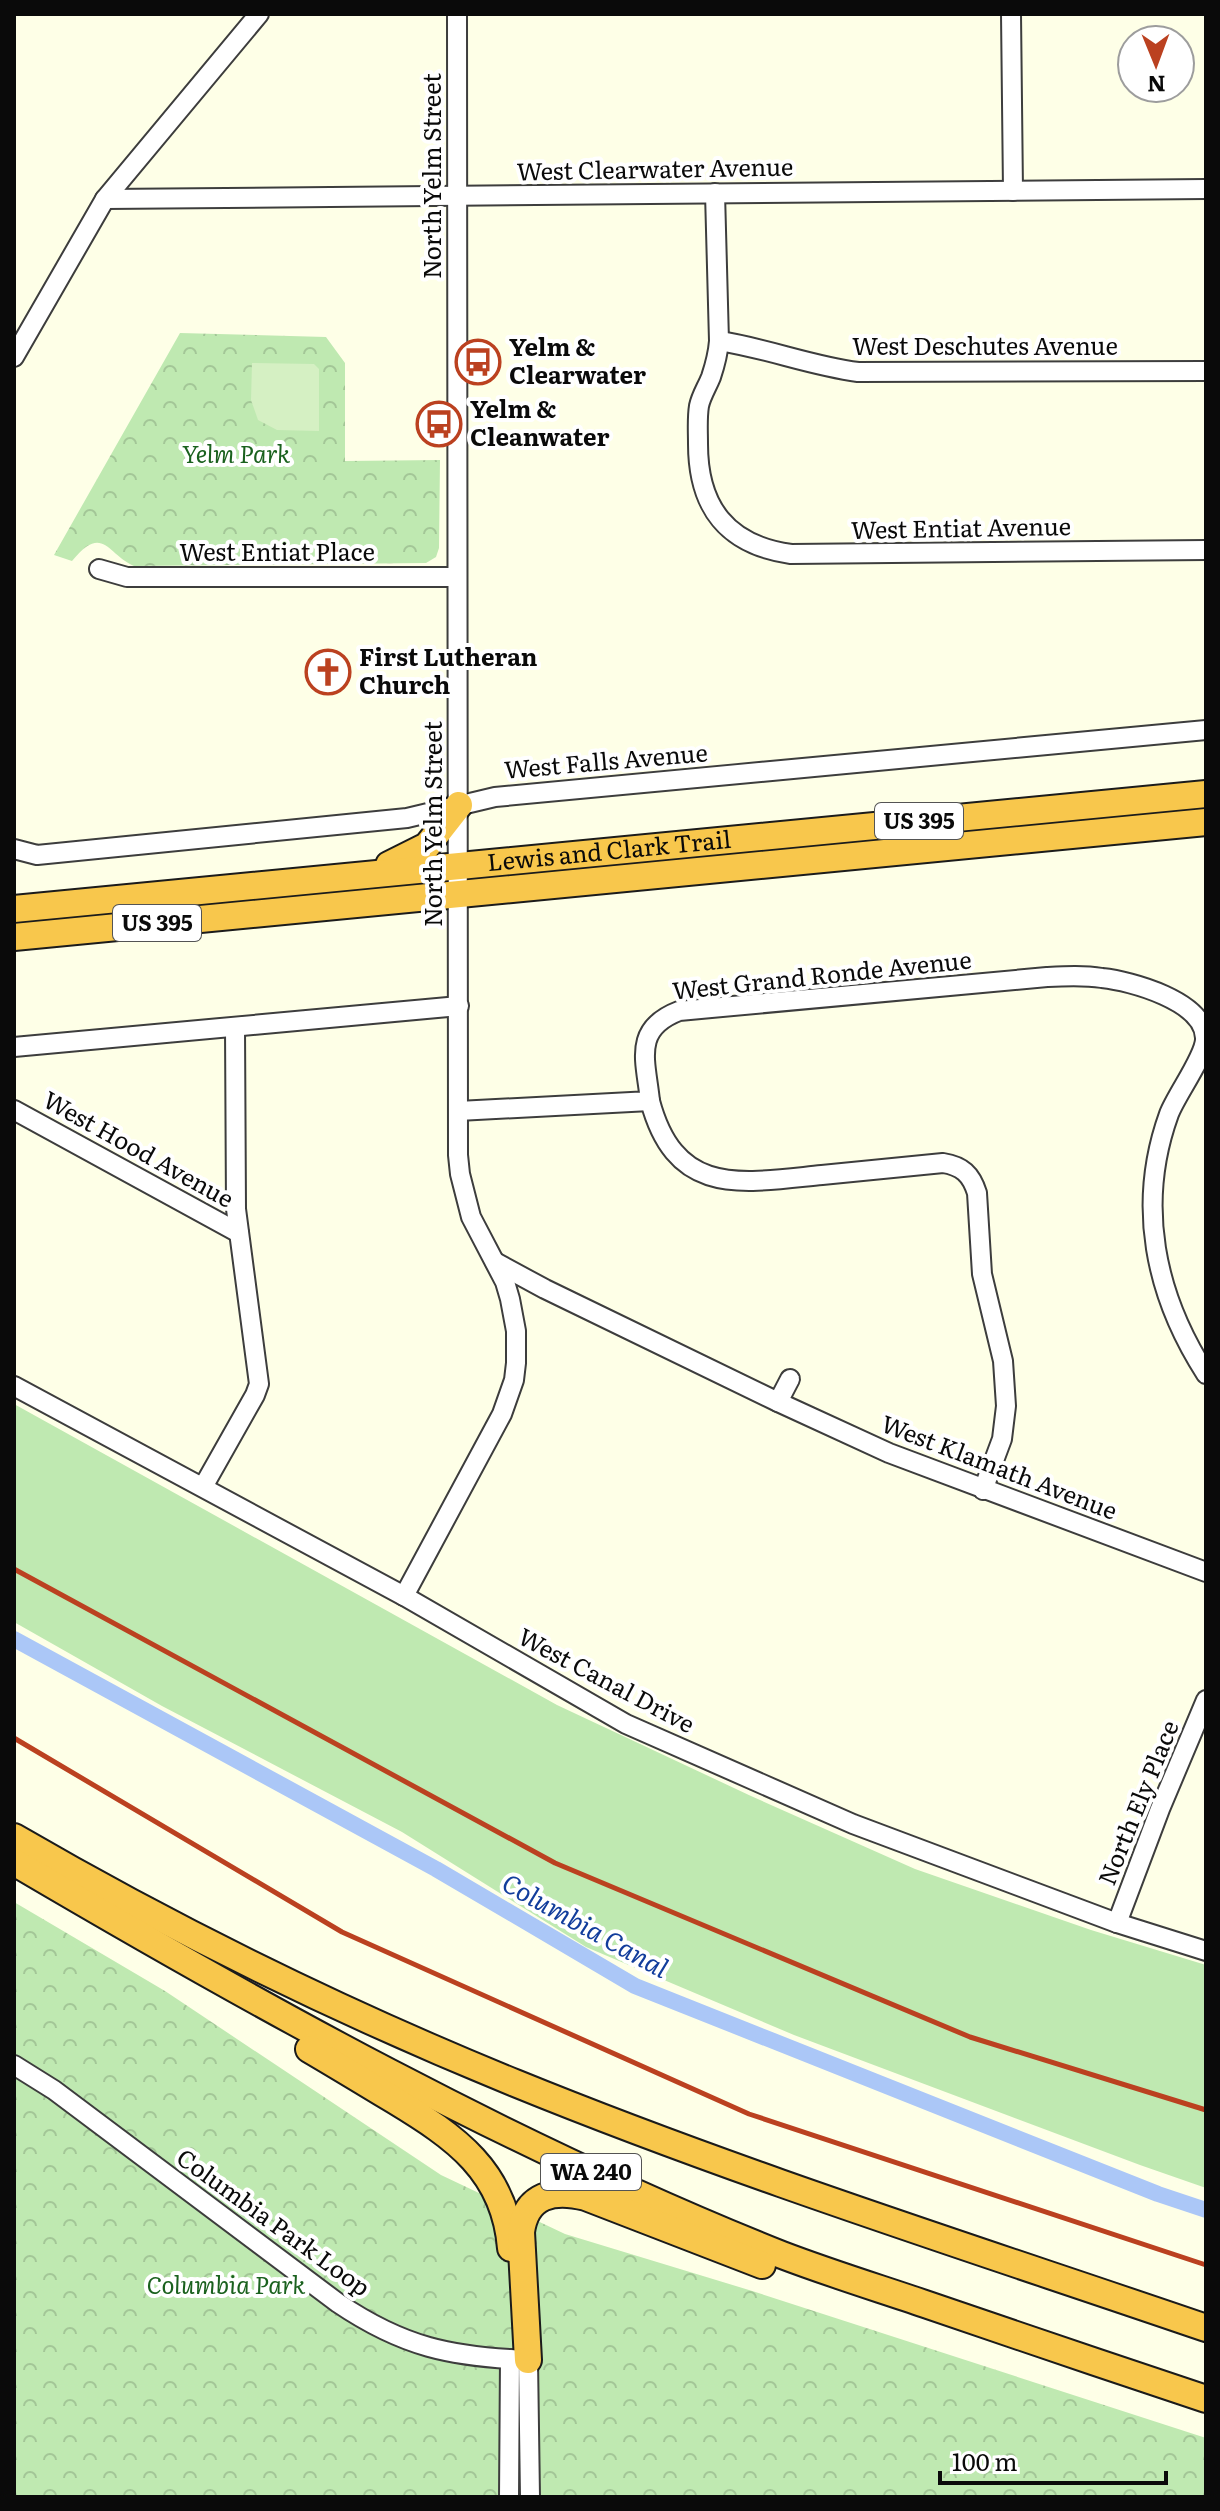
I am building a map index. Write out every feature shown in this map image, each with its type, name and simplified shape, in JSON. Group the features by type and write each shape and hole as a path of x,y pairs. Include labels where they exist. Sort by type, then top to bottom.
{"highway":[{"name":"Lewis and Clark Trail","path":"14,909 1206,794"},
{"path":"367,874 421,851 459,805"},
{"name":"Lewis and Clark Trail","path":"14,937 1206,822"},
{"name":"WA 240","path":"14,1837 115,1894 250,1962 501,2077 722,2162 1206,2328"},
{"name":"WA 240","path":"14,1862 150,1942 458,2110 626,2188 784,2256 1201,2398"},
{"path":"150,1942 278,2031 420,2116 457,2142 478,2164 501,2201 509,2231 519,2360"},
{"path":"519,2360 522,2223 530,2207 542,2198 570,2193 811,2283 1007,2349 1201,2398"}],"street":[{"path":"14,357 105,199 259,14"},
{"name":"North Yelm Street","path":"404,1596 502,1414 514,1380 516,1331 510,1299 495,1262 478,1233 464,1192 458,1155 457,14"},
{"path":"1011,14 1013,191"},
{"name":"West Clearwater Avenue","path":"105,199 1206,189"},
{"path":"715,193 719,341"},
{"name":"West Deschutes Avenue","path":"719,341 858,372 1206,371"},
{"name":"West Entiat Avenue","path":"719,341 717,358 698,409 698,467 707,498 724,525 756,546 791,554 1206,550"},
{"name":"West Entiat Place","path":"99,569 127,577 457,577"},
{"name":"West Falls Avenue","path":"14,849 37,855 216,838 407,818 507,795 1206,730"},
{"name":"West Grand Ronde Avenue","path":"650,1101 645,1046 648,1033 666,1016 679,1011 1074,975 1135,984 1161,994 1193,1013 1205,1035 1203,1049 1169,1114 1154,1172 1152,1200 1156,1258 1165,1292 1176,1321 1206,1374"},
{"path":"14,1047 459,1006"},
{"path":"203,1487 259,1384 236,1209 235,1028"},
{"path":"458,1111 650,1101 655,1121 675,1154 688,1166 718,1180 756,1182 943,1163 957,1165 973,1180 977,1193 982,1274 1006,1384 1002,1439 983,1490"},
{"name":"West Hood Avenue","path":"14,1110 239,1233"},
{"name":"West Klamath Avenue","path":"495,1262 778,1402 889,1453 1206,1572"},
{"path":"778,1402 790,1379"},
{"name":"West Canal Drive","path":"14,1386 404,1596 626,1724 853,1824 1117,1923 1206,1951"},
{"name":"North Ely Place","path":"1117,1923 1206,1700"},
{"name":"Columbia Park Loop","path":"14,2065 54,2090 366,2321 423,2347 478,2357 519,2360"},
{"path":"509,2497 519,2360"},
{"path":"519,2360 530,2497"}],"green space":[{"name":"Yelm Park","path":"180,333 326,337 345,363 345,461 440,460 439,548 436,557 426,563 134,566 98,543 82,550 72,561 54,555"},
{"path":"252,363 314,364 319,369 319,431 277,430 258,420 251,400"},
{"path":"14,1404 557,1705 915,1869 1091,1930 1206,1965 1206,2188 794,2035 586,1947 402,1832 162,1706 14,1622"},
{"name":"Columbia Park","path":"14,1902 165,1991 441,2175 565,2234 749,2290 1206,2438 1206,2497 14,2497"}],"waterway":[{"name":"Columbia Canal","path":"14,1639 436,1869 635,1986 1158,2194 1206,2210"}],"railway":[{"path":"14,1569 555,1863 970,2037 1206,2110"},
{"path":"14,1738 342,1932 749,2114 1206,2265"}],"place":[{"name":"Yelm & Clearwater","path":"478,362"},
{"name":"Yelm & Cleanwater","path":"439,424"},
{"name":"First Lutheran Church","path":"328,672"}]}
